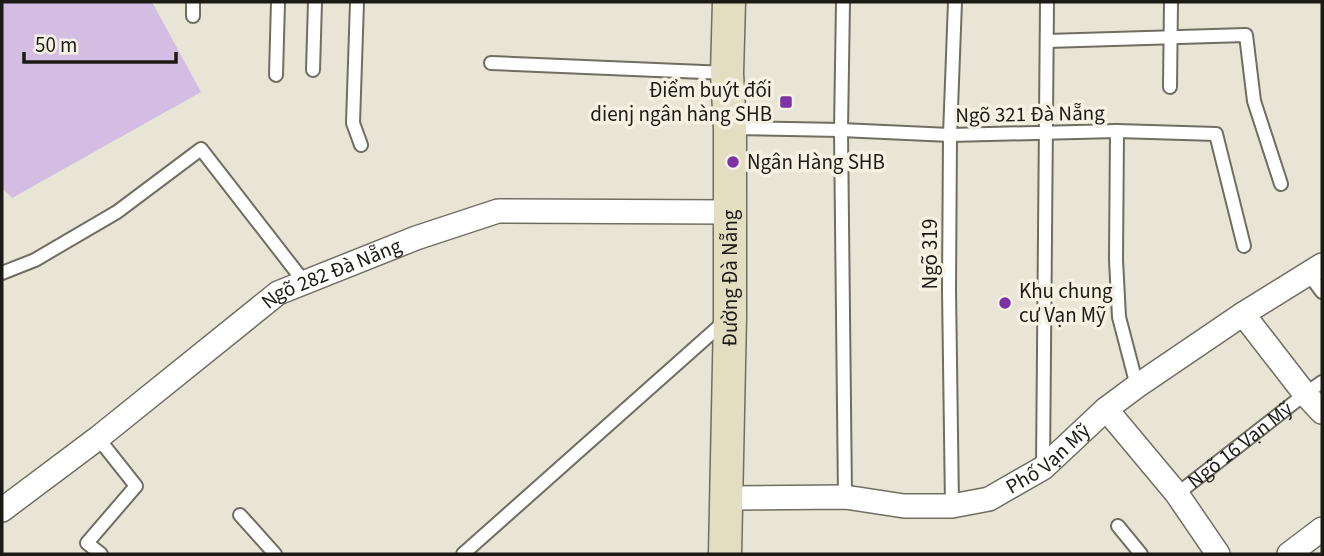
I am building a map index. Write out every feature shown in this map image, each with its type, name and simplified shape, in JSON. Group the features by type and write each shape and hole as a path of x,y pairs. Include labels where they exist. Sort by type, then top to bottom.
{"main road":[{"name":"Đường Đà Nẵng","path":"725,554 730,317 730,128 727,73 729,2"}],"street":[{"name":"Ngõ 282 Đà Nẵng","path":"2,510 98,438 278,293 416,238 498,211 729,212"},
{"name":"Phố Vạn Mỹ","path":"726,498 845,497 904,506 951,506 989,499 1043,468 1106,410 1137,386 1242,314 1318,277"},
{"name":"Ngõ 16 Vạn Mỹ","path":"1242,314 1314,388 1322,412"},
{"name":"Ngõ 16 Vạn Mỹ","path":"1106,410 1177,495 1218,554"},
{"path":"1289,554 1322,528"}],"lane":[{"path":"193,2 193,16"},
{"path":"276,75 278,2"},
{"path":"313,71 314,2"},
{"path":"357,2 353,123 361,145"},
{"path":"843,2 841,130 845,497"},
{"name":"Ngõ 319","path":"951,506 950,135 955,2"},
{"path":"1043,468 1047,2"},
{"path":"1170,87 1171,2"},
{"path":"1047,41 1245,35 1254,102 1281,184"},
{"path":"491,64 727,73"},
{"name":"Ngõ 321 Đà Nẵng","path":"730,128 950,135 1117,131 1216,134 1244,246"},
{"path":"1117,131 1116,260 1119,317 1137,386"},
{"path":"2,273 35,260 117,212 201,149 304,283"},
{"path":"463,554 730,317"},
{"name":"Ngõ 16 Vạn Mỹ","path":"1177,495 1314,388"},
{"path":"98,438 136,486 87,542 101,554"},
{"path":"240,515 275,554"},
{"path":"1118,526 1141,554"}],"shaded area":[{"path":"2,2 152,2 201,92 12,198 2,188"}],"place":[{"name":"Điểm buýt đối dienj ngân hàng SHB","path":"786,102"},
{"name":"Ngân Hàng SHB","path":"733,162"},
{"name":"Khu chung cư Vạn Mỹ","path":"1005,303"}]}
